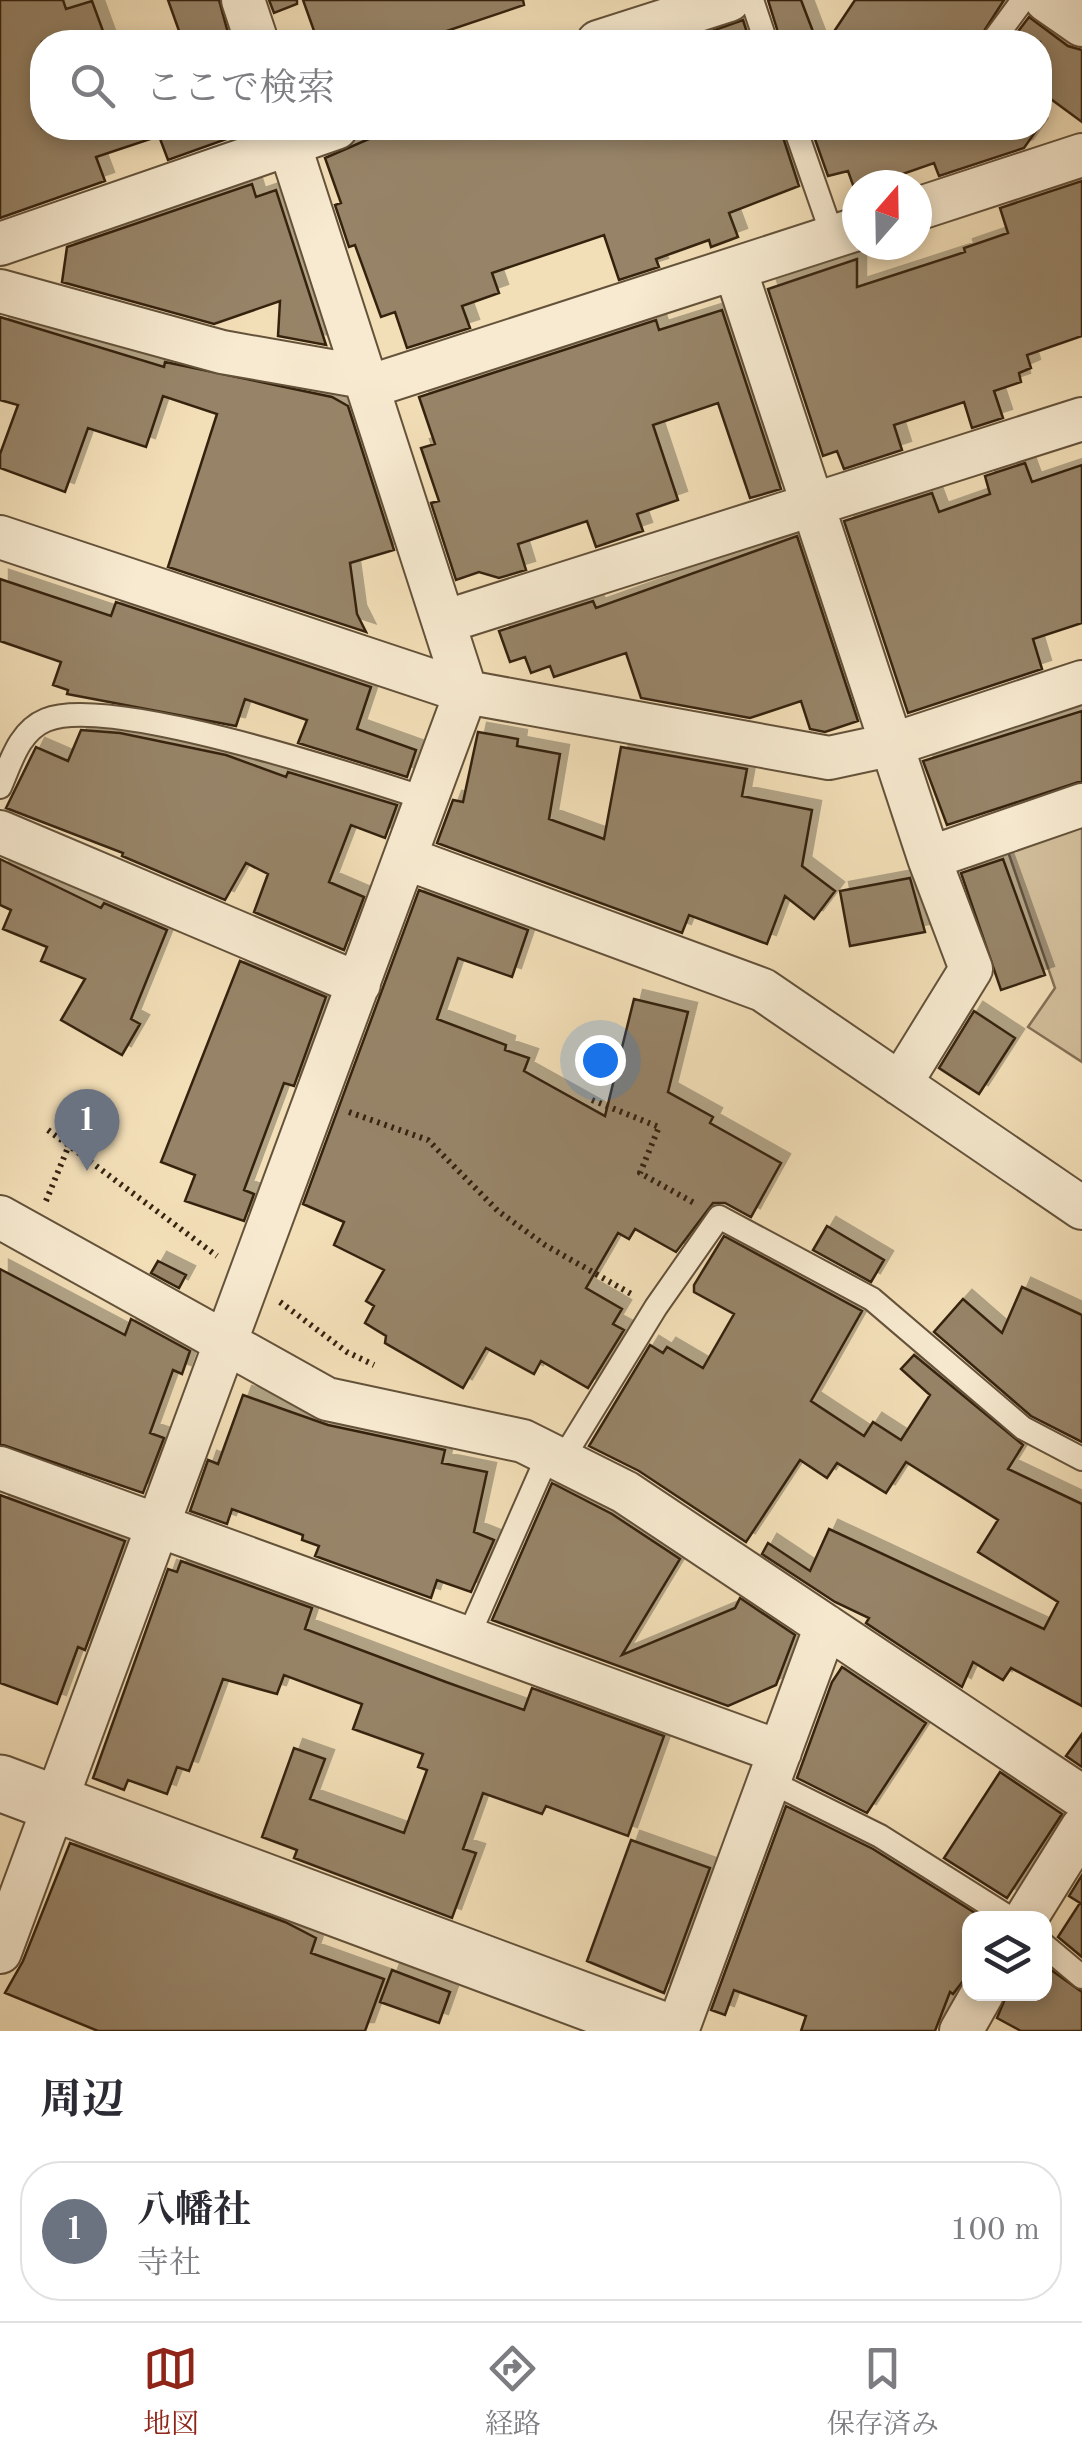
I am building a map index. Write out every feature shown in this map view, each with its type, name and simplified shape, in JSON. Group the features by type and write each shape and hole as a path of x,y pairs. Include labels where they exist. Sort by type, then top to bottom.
{"street":[{"path":"243,0 252,30"},
{"path":"635,30 729,0"},
{"path":"1046,0 1082,25"},
{"path":"0,244 273,140"},
{"path":"0,1952 466,692 288,140"},
{"path":"932,204 1082,155"},
{"path":"0,291 222,352 366,382 842,234"},
{"path":"736,269 929,858 971,969 900,1084"},
{"path":"444,622 1082,420"},
{"path":"0,536 466,692 828,758 894,744 1082,682"},
{"path":"929,858 1082,804"},
{"path":"0,832 359,984"},
{"path":"406,858 763,990 1082,1208"},
{"path":"12,1223 327,1399 523,1441 625,1492 1082,1798"},
{"path":"0,1468 468,1638 774,1767"},
{"path":"677,2031 826,1626"},
{"path":"0,1783 665,2031"},
{"path":"1030,1911 1082,1828"},
{"path":"960,2031 978,2001"}],"lane":[{"path":"752,0 762,30"},
{"path":"1001,30 1024,0"},
{"path":"801,140 842,227"},
{"path":"0,787 23,736 43,721 63,715 121,719 294,756 427,800"},
{"path":"468,1638 555,1457 719,1217 872,1300 1022,1428 1082,1458"},
{"path":"774,1767 999,1911"},
{"path":"1052,1952 1082,1977"}],"path":[{"path":"316,1100 428,1140 498,1211 544,1245 656,1308"},
{"path":"592,1100 658,1127 640,1173 719,1217"},
{"path":"48,1130 347,1352 374,1365"},
{"path":"12,1223 45,1203 68,1146"}],"shaded area":[{"path":"1082,817 1082,1062 1028,1027 1055,988 1005,843"}],"building":[{"path":"0,0 63,0 66,9 92,1 103,30 30,30 30,140 147,140 96,157 105,181 0,218"},
{"path":"168,0 219,0 227,30 179,30"},
{"path":"269,0 297,0 297,4 274,13"},
{"path":"303,0 523,0 524,5 450,30 314,30"},
{"path":"768,0 801,0 812,30 777,30"},
{"path":"855,0 1004,0 985,30 835,30"},
{"path":"1029,17 1046,30 1019,30"},
{"path":"743,20 746,30 714,30"},
{"path":"1052,34 1068,46 1082,50 1082,122 1052,100"},
{"path":"160,140 224,140 168,160"},
{"path":"366,140 784,140 799,186 729,213 738,237 711,247 709,240 656,259 659,267 619,280 604,235 492,273 499,293 462,306 470,328 407,348 395,312 381,317 355,245 349,247 335,205 341,203 325,158"},
{"path":"815,140 1030,140 1024,148 939,176 934,163 914,170 828,176"},
{"path":"1082,181 1082,336 1027,355 1031,368 1019,373 1021,382 994,391 1003,418 972,428 964,402 894,425 902,450 844,469 837,451 823,456 768,289 854,260 857,287 965,252 964,248 1008,233 1000,208"},
{"path":"252,184 256,197 276,190 326,345 278,336 280,301 214,324 62,282 67,247"},
{"path":"722,310 781,489 750,498 718,403 653,425 678,500 637,514 643,531 596,547 587,521 518,544 526,570 499,578 479,572 456,580 431,503 439,501 421,448 435,444 419,397 656,320 659,330"},
{"path":"0,317 164,367 165,362 332,397 348,406 394,550 350,563 357,614 366,632 168,567 217,414 163,396 146,447 88,428 65,492 0,468 0,454 18,405 0,400"},
{"path":"1025,463 1032,482 1082,465 1082,623 1033,639 1042,669 908,713 844,521 932,493 939,512 990,494 985,476"},
{"path":"797,536 858,721 825,732 810,729 801,701 750,718 641,698 626,653 554,677 550,666 531,673 525,657 510,662 499,631 593,601 596,608"},
{"path":"0,579 111,616 116,602 371,687 357,729 416,750 407,777 298,743 307,720 245,699 236,726 67,694 68,690 53,685 61,662 0,641"},
{"path":"1082,711 1082,781 947,825 923,761"},
{"path":"81,730 120,733 226,755 286,777 288,772 397,805 385,838 351,825 329,882 364,897 344,950 254,912 268,874 246,863 225,900 122,856 123,853 6,808 36,747 68,761"},
{"path":"478,732 518,739 517,746 560,754 549,819 604,839 621,747 747,769 742,796 812,810 802,866 835,891 814,919 785,896 767,944 689,915 682,933 437,843 453,800 463,802"},
{"path":"0,859 101,908 104,903 167,930 131,1019 140,1024 122,1055 61,1020 85,979 41,961 47,947 3,929 11,910 0,905"},
{"path":"1003,859 1045,975 1001,990 961,873"},
{"path":"910,878 925,932 850,946 840,891"},
{"path":"419,890 528,930 512,977 458,958 437,1019 529,1058 524,1071 605,1116 634,999 688,1012 668,1092 713,1117 710,1123 781,1163 751,1217 725,1203 713,1203 676,1252 635,1229 629,1239 618,1233 586,1288 622,1309 613,1324 624,1330 588,1388 541,1361 534,1374 486,1348 463,1388 385,1343 386,1336 365,1323 374,1306 366,1301 384,1270 334,1245 344,1222 303,1204"},
{"path":"240,961 326,997 294,1086 284,1083 244,1190 254,1194 244,1221 185,1201 195,1175 161,1162"},
{"path":"974,1011 1015,1038 979,1094 939,1068"},
{"path":"827,1226 884,1260 871,1282 813,1250"},
{"path":"724,1236 862,1311 811,1401 864,1436 873,1422 901,1440 930,1395 901,1369 914,1355 1023,1445 1008,1469 1082,1504 1082,1706 1011,1668 1003,1680 973,1662 962,1687 866,1623 869,1618 835,1602 762,1554 768,1543 810,1571 829,1529 1044,1629 1058,1602 978,1552 998,1520 906,1462 886,1493 837,1463 827,1478 800,1460 746,1542 639,1471 589,1446 650,1345 663,1353 667,1347 703,1368 734,1314 694,1292 694,1285"},
{"path":"158,1261 186,1275 179,1288 151,1273"},
{"path":"0,1269 125,1335 131,1319 190,1351 182,1374 173,1370 150,1433 164,1438 143,1493 0,1444"},
{"path":"1022,1287 1082,1315 1082,1442 1031,1416 934,1332 963,1299 1002,1333"},
{"path":"243,1395 328,1425 445,1450 442,1463 487,1472 474,1532 494,1540 471,1592 437,1580 431,1598 315,1556 319,1546 302,1540 303,1535 232,1509 227,1524 190,1511 208,1460 218,1464"},
{"path":"552,1483 612,1514 680,1559 622,1655 735,1608 740,1598 795,1635 776,1685 728,1706 492,1620"},
{"path":"0,1495 125,1541 85,1650 78,1647 57,1704 0,1683"},
{"path":"181,1561 312,1608 305,1629 446,1682 524,1710 532,1688 664,1736 628,1836 546,1806 542,1814 483,1793 463,1849 476,1853 452,1918 294,1858 297,1850 262,1837 294,1748 325,1759 310,1799 404,1833 427,1770 418,1767 423,1754 353,1729 362,1704 284,1675 277,1694 223,1679 189,1771 177,1767 167,1794 128,1780 124,1790 93,1778 168,1569 177,1572"},
{"path":"842,1667 926,1723 867,1813 797,1778 832,1682"},
{"path":"1082,1734 1082,1767 1066,1756"},
{"path":"1000,1772 1062,1814 1007,1898 944,1858"},
{"path":"786,1806 873,1849 972,1911 962,1911 962,1982 953,1994 950,1992 935,2031 801,2031 806,2016 734,1990 725,2015 711,2010"},
{"path":"631,1840 710,1868 664,1993 587,1961"},
{"path":"70,1843 285,1922 316,1938 311,1953 384,1979 365,2031 98,2031 5,1993 23,1961"},
{"path":"1082,1875 1082,1957 1058,1937 1080,1903 1069,1896"},
{"path":"392,1970 450,1992 439,2023 380,2002"},
{"path":"1052,1971 1082,1992 1082,2031 1021,2031 997,2018 1004,2001 1052,2001"}],"place":[{"name":"八幡社","path":"87,1171"}]}
